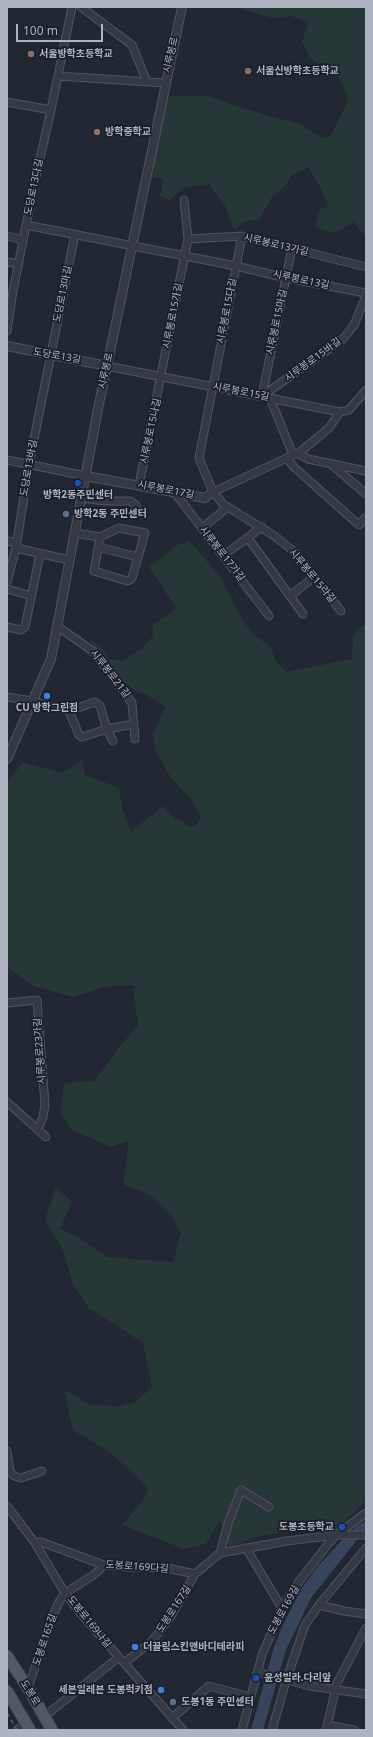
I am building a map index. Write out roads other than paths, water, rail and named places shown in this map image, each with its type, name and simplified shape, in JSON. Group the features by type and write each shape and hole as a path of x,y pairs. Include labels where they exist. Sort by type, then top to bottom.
{"main road":[{"name":"도봉로","path":"7,1656 28,1688 52,1730"},
{"name":"도봉로","path":"7,1691 24,1728"}],"street":[{"name":"도당로13다길","path":"7,331 10,291 19,264 72,7"},
{"path":"81,7 132,45 147,82"},
{"name":"시루봉로","path":"7,759 50,659 131,245 182,7"},
{"path":"58,76 165,83"},
{"path":"7,102 51,110"},
{"path":"184,200 188,239 185,255"},
{"path":"26,225 236,266"},
{"name":"도당로13마길","path":"50,354 75,234"},
{"path":"7,236 23,240"},
{"name":"시루봉로13가길","path":"188,239 242,236 364,268"},
{"name":"시루봉로15다길","path":"212,387 242,236"},
{"name":"시루봉로15마길","path":"262,396 292,248"},
{"name":"시루봉로15가길","path":"162,376 185,255"},
{"path":"7,262 19,264"},
{"name":"시루봉로13길","path":"236,266 286,278 366,293"},
{"name":"시루봉로15바길","path":"262,396 343,339 354,325 366,296"},
{"name":"도당로13길","path":"7,346 107,366"},
{"name":"도당로13바길","path":"7,582 17,546 29,464 50,354"},
{"name":"시루봉로15길","path":"107,366 340,412"},
{"name":"시루봉로15나길","path":"139,485 162,376"},
{"name":"시루봉로15라길","path":"212,387 199,458 213,492 223,504 274,534 296,554 341,612"},
{"path":"340,412 349,410 366,390"},
{"path":"359,397 366,402"},
{"path":"270,398 292,455 294,468 359,525 366,518"},
{"name":"시루봉로17길","path":"86,476 205,498 213,492 292,455 329,428 340,412"},
{"path":"292,455 366,471"},
{"path":"7,460 86,476"},
{"path":"330,463 366,494"},
{"name":"시루봉로17가길","path":"175,493 224,555 269,616"},
{"path":"81,498 105,501 130,500 136,505 139,513"},
{"path":"202,528 228,507"},
{"path":"224,555 262,527"},
{"path":"74,533 100,537 120,528 145,533 132,578 127,581 94,571 100,537"},
{"path":"248,538 303,614"},
{"path":"7,541 40,554 69,560"},
{"path":"98,547 138,557"},
{"path":"7,627 21,630 26,623 40,554"},
{"path":"290,596 314,578"},
{"path":"7,589 32,596"},
{"name":"시루봉로21길","path":"57,626 85,644 107,667 132,703 135,739"},
{"path":"7,697 33,701 69,711 95,702 98,703 113,741"},
{"path":"69,711 79,735 82,737 107,729 134,724"},
{"name":"시루봉로23가길","path":"7,1004 36,1000 44,1105 43,1117 38,1129"},
{"path":"7,1102 46,1136"},
{"path":"7,1451 9,1473 14,1476 21,1478 42,1471"},
{"path":"220,1553 228,1524 242,1490 269,1507"},
{"name":"도봉로169나길","path":"7,1506 10,1515 35,1543 65,1593 183,1730"},
{"name":"도봉로169길","path":"242,1730 250,1697 268,1639 282,1608 300,1580 338,1535 366,1513"},
{"name":"도봉로167길","path":"124,1663 151,1642 163,1628 182,1600 195,1574 220,1553 286,1541 338,1535 366,1535"},
{"name":"도봉로169다길","path":"35,1543 41,1542 104,1565 167,1568 195,1574"},
{"path":"246,1548 282,1608"},
{"path":"273,1730 284,1680 302,1632 319,1605 366,1548"},
{"name":"도봉로165길","path":"28,1688 59,1602 65,1593 95,1574 104,1565"},
{"path":"319,1605 366,1614"},
{"path":"354,1730 327,1728 334,1690 343,1669 366,1628"},
{"path":"45,1716 119,1657"},
{"path":"258,1673 334,1690 366,1694"},
{"path":"172,1718 209,1686 250,1697"}],"water":[{"path":"366,1521 366,1532 357,1540 311,1598 286,1650 263,1730 251,1730 274,1647 301,1589 318,1566 343,1539 357,1526"}],"railway":[{"path":"7,1713 17,1730"}],"place":[{"name":"서울방학초등학교","path":"31,54"},
{"name":"서울신방학초등학교","path":"248,71"},
{"name":"방학중학교","path":"97,132"},
{"name":"방학2동주민센터","path":"78,483"},
{"name":"방학2동 주민센터","path":"66,514"},
{"name":"CU 방학그린점","path":"47,696"},
{"name":"도봉초등학교","path":"342,1527"},
{"name":"더끌림스킨앤바디테라피","path":"135,1647"},
{"name":"윤성빌라.다리앞","path":"256,1678"},
{"name":"세븐일레븐 도봉럭키점","path":"161,1690"},
{"name":"도봉1동 주민센터","path":"173,1702"}]}
